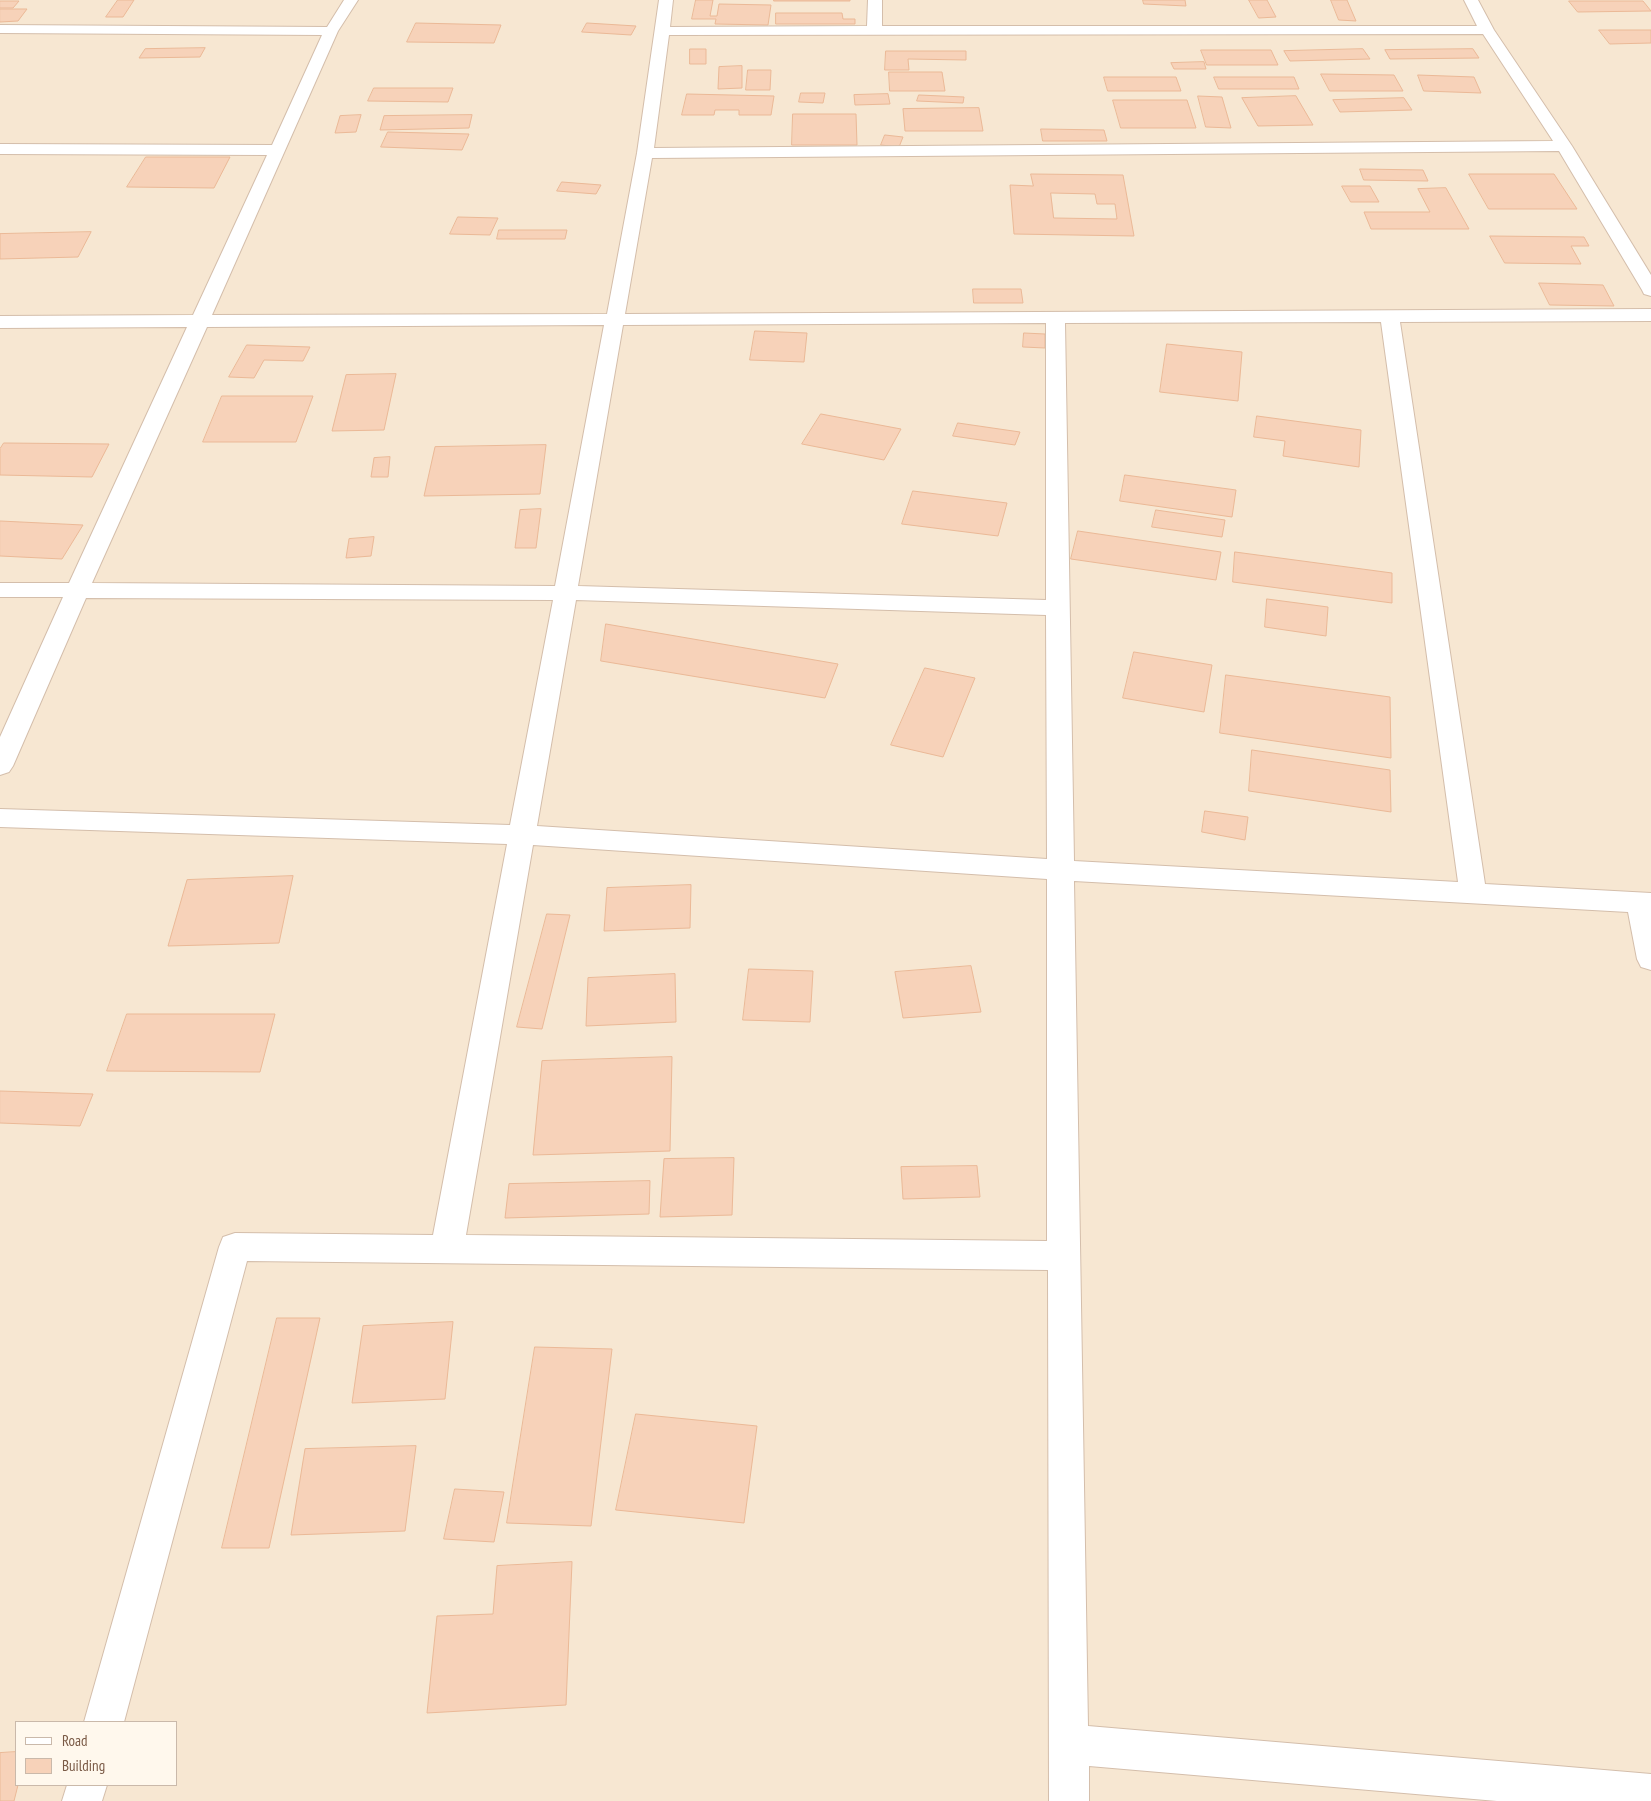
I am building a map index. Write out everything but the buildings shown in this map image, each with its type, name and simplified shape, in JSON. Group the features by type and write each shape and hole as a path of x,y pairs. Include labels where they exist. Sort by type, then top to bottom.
{"street":[{"path":"0,766 76,590 201,321 331,31 351,0"},
{"path":"447,1249 645,153 666,0"},
{"path":"874,30 875,0"},
{"path":"1471,0 1488,30 1564,146 1651,290"},
{"path":"0,29 331,31"},
{"path":"662,31 1488,30"},
{"path":"645,153 1564,146"},
{"path":"0,149 278,150"},
{"path":"0,322 1651,315"},
{"path":"1390,316 1473,892"},
{"path":"1055,317 1069,1801"},
{"path":"0,590 565,592 1058,608"},
{"path":"0,818 521,835 1060,870 1646,903 1651,959"},
{"path":"104,1721 235,1247 1064,1256"},
{"path":"1069,1744 1651,1794"},
{"path":"82,1801 87,1786"}],"shaded area":[{"path":"0,0 1651,0 1651,1801 0,1801"}]}
